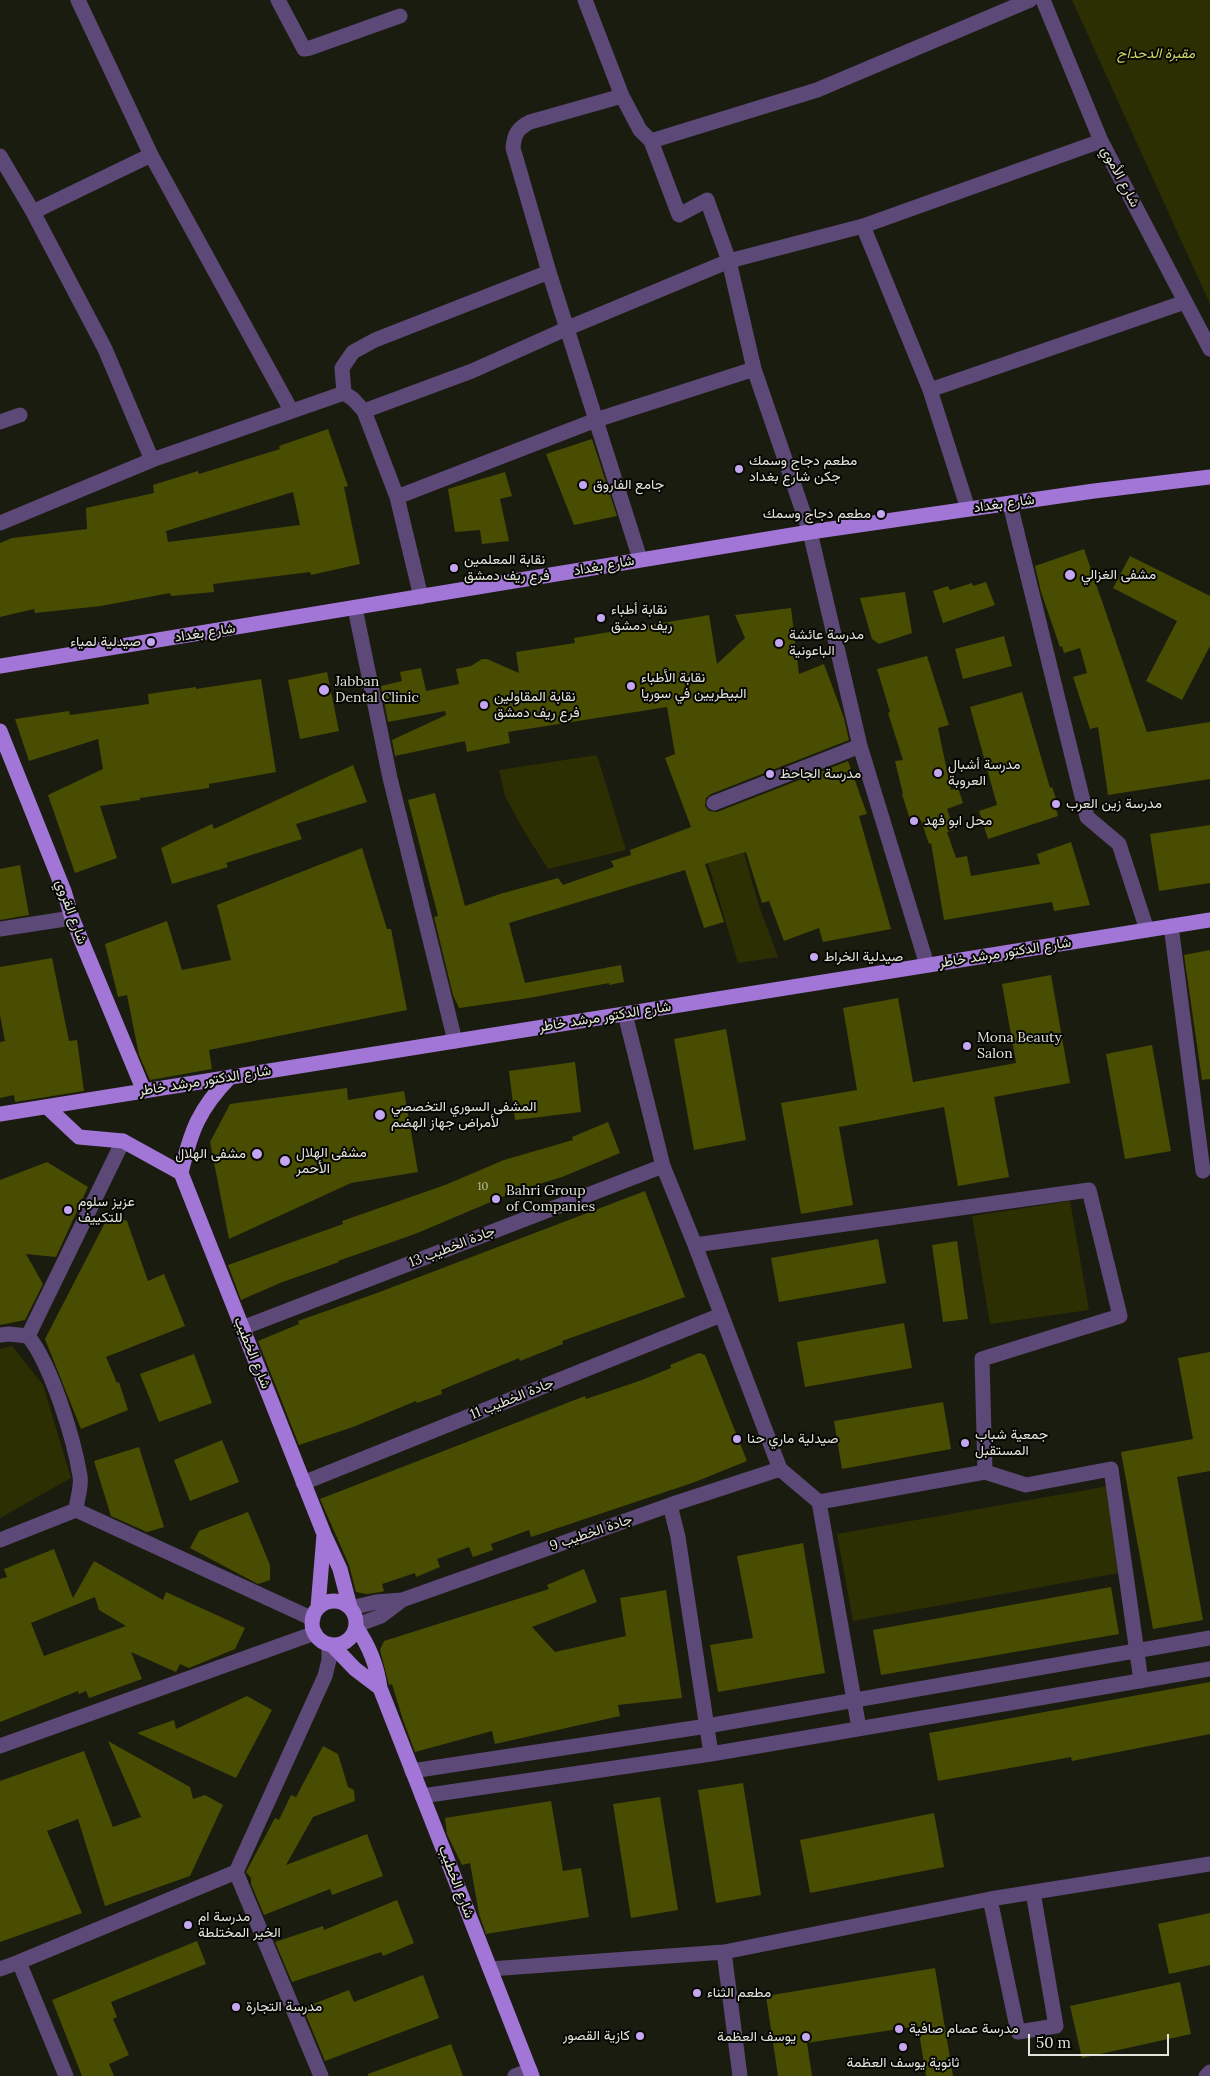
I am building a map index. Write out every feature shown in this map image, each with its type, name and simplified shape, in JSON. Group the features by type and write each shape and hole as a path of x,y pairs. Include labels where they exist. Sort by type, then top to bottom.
{"main road":[{"name":"شارع بغداد","path":"0,666 810,532 1210,477"},
{"name":"شارع القروي","path":"0,731 64,891 72,918 144,1091"},
{"name":"شارع الدكتور مرشد خاطر","path":"0,1114 1210,920"},
{"path":"47,1107 80,1137 123,1141 181,1173 190,1136 202,1110 230,1077"},
{"name":"شارع الخطيب","path":"181,1173 324,1534 340,1569 350,1607"},
{"name":"شارع الخطيب","path":"315,1620 324,1534"},
{"path":"331,1645 348,1641 357,1626 356,1616 350,1607 345,1603 334,1600 323,1604 315,1620 321,1640 331,1645 354,1669 380,1688"},
{"name":"شارع الخطيب","path":"357,1626 375,1662 380,1688 531,2073"}],"street":[{"path":"78,0 151,155 291,410"},
{"path":"278,0 304,49 400,16"},
{"path":"585,0 622,96 640,130 651,141 679,215 707,200 729,261 754,369 810,532 860,746 927,965"},
{"path":"651,141 817,90 1030,0"},
{"name":"شارع الأموي","path":"1043,0 1101,141 1210,349"},
{"path":"622,96 530,122 520,127 514,137 513,148 549,272 640,559"},
{"path":"364,411 472,371 568,328 729,261 863,226 1101,141"},
{"path":"33,212 151,155"},
{"path":"0,156 33,212 106,349 152,460"},
{"path":"863,226 930,390 968,509"},
{"path":"421,597 397,498 364,411 344,394 342,368 353,352 375,340 549,272"},
{"path":"930,390 1185,302"},
{"path":"397,498 596,420 754,369"},
{"path":"0,523 152,460 291,410 344,394"},
{"path":"0,422 20,415"},
{"path":"1010,504 1087,817 1119,844 1147,930"},
{"path":"355,608 390,778 455,1041"},
{"path":"714,803 860,746"},
{"path":"0,929 72,918"},
{"path":"1171,926 1203,1171"},
{"path":"626,1014 663,1166 780,1469 819,1502 858,1728"},
{"path":"28,1336 123,1141"},
{"name":"جادة الخطيب 13","path":"242,1328 663,1166"},
{"path":"695,1245 1089,1190 1120,1316 982,1359 985,1472"},
{"name":"جادة الخطيب 11","path":"304,1483 721,1315"},
{"path":"0,1335 28,1336 38,1348 65,1415 80,1477 76,1510"},
{"name":"جادة الخطيب 9","path":"350,1607 402,1600 670,1505 780,1469"},
{"path":"819,1502 985,1472 1026,1485 1111,1469 1141,1681"},
{"path":"670,1505 678,1537 711,1754"},
{"path":"0,1540 76,1510 315,1620"},
{"name":"جادة الخطيب 9","path":"357,1626 381,1616 402,1600"},
{"path":"0,1746 315,1620"},
{"path":"412,1771 707,1726 1210,1638"},
{"path":"0,1969 236,1872 325,1676 331,1645"},
{"path":"422,1796 711,1754 1210,1669"},
{"path":"490,1968 724,1952 990,1899 1210,1864"},
{"path":"236,1872 320,2076"},
{"path":"990,1899 1018,2032 1056,2026 1033,1892"},
{"path":"724,1952 740,2076"},
{"path":"18,1962 66,2076"},
{"path":"1206,2076 1210,2072"},
{"path":"514,2076 531,2073"}],"green space":[{"name":"مقبرة الدحداح","path":"1072,0 1210,0 1210,304"},
{"path":"597,755 626,850 548,869 505,796 499,770"},
{"path":"744,853 759,906 778,957 738,963 708,863"},
{"path":"1070,1201 1089,1310 990,1324 972,1216"},
{"path":"12,1346 43,1385 71,1478 0,1518 0,1349"},
{"path":"1109,1486 1124,1572 853,1621 837,1534"}],"building":[{"path":"328,429 348,486 344,487 360,564 311,575 310,572 213,584 214,592 171,596 170,593 101,606 35,613 34,609 0,617 0,543 12,538 87,529 86,508 154,493 153,485 198,471 199,474 280,449 279,446","holes":["293,492 300,525 168,542 166,531"]},
{"name":"جامع الفاروق","path":"592,439 617,516 574,525 546,454"},
{"path":"505,472 512,496 500,499 509,541 482,544 480,530 455,532 448,489"},
{"path":"1084,549 1147,732 1210,722 1210,779 1108,795 1098,727 1090,729 1073,677 1087,673 1080,648 1064,653 1062,646 1060,647 1041,592 1035,566"},
{"path":"1130,556 1210,596 1210,646 1182,700 1146,681 1177,621 1113,588"},
{"path":"986,582 995,605 943,623 933,591 948,586 950,590 972,583 973,586"},
{"path":"905,592 912,633 879,644 872,639 860,598"},
{"path":"791,608 799,674 824,664 844,718 849,740 711,794 706,798 705,806 709,811 717,812 848,761 867,814 859,816 891,929 823,942 819,928 784,941 769,901 762,903 746,852 705,864 724,922 704,928 685,870 509,923 525,983 621,965 624,982 459,1008 453,995 434,917 438,916 408,800 435,793 465,906 558,878 563,885 614,867 611,861 631,855 630,850 691,827 665,758 675,754 667,707 508,732 510,743 467,752 465,741 395,756 392,740 446,715 445,711 388,722 381,686 402,681 400,672 421,668 426,691 459,684 456,669 471,666 482,659 487,659 519,673 516,652 575,643 574,638 709,615 717,664 745,638 735,615"},
{"path":"1004,636 1012,666 963,679 955,649"},
{"path":"927,656 949,725 938,728 951,790 958,788 963,803 947,809 954,830 947,832 956,858 967,856 971,876 1040,864 1037,854 1071,842 1090,905 1054,911 1052,902 944,920 931,843 929,844 921,820 911,823 902,794 895,761 903,760 888,713 890,712 877,669"},
{"path":"327,672 339,731 300,739 288,680"},
{"path":"261,679 276,772 209,784 209,788 100,806 117,858 75,873 48,795 103,769 98,739 29,761 15,719 69,711 70,715 149,704 148,694"},
{"path":"1022,692 1050,788 1052,787 1057,801 1054,802 1058,816 988,839 979,811 997,805 970,707"},
{"path":"353,765 367,802 296,824 302,839 226,863 228,867 172,884 161,848 212,824 214,829"},
{"path":"1210,825 1210,883 1159,891 1150,834"},
{"path":"362,848 387,929 391,929 407,1010 209,1050 212,1069 150,1080 139,1055 127,995 118,997 105,944 167,921 182,970 231,960 217,905"},
{"path":"20,865 29,915 0,920 0,869"},
{"path":"1210,950 1210,1079 1202,1080 1184,955"},
{"path":"52,958 69,1041 77,1040 84,1091 15,1102 14,1095 0,1098 0,1042 5,1041 0,1015 0,967"},
{"path":"1051,975 1070,1083 994,1097 1009,1177 958,1186 944,1107 839,1127 853,1205 801,1214 781,1103 857,1090 843,1008 898,998 913,1082 1016,1063 1002,984"},
{"path":"726,1029 746,1140 694,1150 674,1039"},
{"path":"1152,1045 1171,1151 1125,1159 1106,1054"},
{"path":"575,1062 581,1112 515,1120 509,1071"},
{"name":"مشفى الهلال الأحمر","path":"347,1088 348,1100 404,1091 418,1172 351,1183 229,1239 210,1142 230,1104"},
{"path":"608,1122 620,1153 562,1177 519,1190 415,1234 280,1283 241,1300 228,1265 343,1224 342,1221 445,1185 504,1160 573,1140 572,1137"},
{"path":"47,1162 88,1187 56,1257 26,1254 43,1284 25,1320 0,1325 0,1180"},
{"path":"645,1191 685,1297 562,1341 563,1344 520,1361 519,1358 441,1390 442,1394 417,1403 416,1401 353,1427 299,1445 258,1341 299,1324 298,1321"},
{"path":"110,1213 127,1221 148,1281 164,1274 185,1326 106,1357 117,1383 119,1382 128,1410 81,1429 45,1339"},
{"path":"878,1239 886,1283 779,1302 771,1258"},
{"path":"957,1241 968,1319 943,1322 932,1245"},
{"path":"904,1323 912,1368 805,1387 797,1342"},
{"path":"1210,1352 1210,1471 1177,1477 1203,1620 1153,1629 1121,1452 1193,1439 1178,1358"},
{"path":"699,1353 705,1355 747,1461 695,1482 531,1537 529,1530 491,1544 493,1550 473,1557 469,1547 437,1559 440,1567 416,1577 415,1573 382,1584 384,1591 367,1594 356,1592 349,1565 320,1499 585,1396 586,1399 642,1380 671,1368 670,1365"},
{"path":"194,1354 212,1403 159,1422 140,1374"},
{"path":"943,1402 951,1449 842,1469 834,1421"},
{"path":"222,1440 239,1482 190,1501 174,1460"},
{"path":"139,1447 164,1527 147,1532 111,1516 94,1461"},
{"path":"248,1512 270,1565 270,1580 258,1584 190,1548 199,1531"},
{"path":"803,1543 825,1673 718,1692 710,1645 753,1638 737,1556"},
{"path":"54,1549 73,1598 94,1561 163,1600 166,1592 245,1628 235,1649 189,1668 180,1664 176,1672 131,1652 142,1679 89,1698 86,1691 79,1694 78,1691 0,1722 0,1579 7,1577 4,1569","holes":["95,1597 99,1610 126,1626 44,1656 31,1623"]},
{"path":"584,1569 597,1602 532,1627 555,1652 626,1636 620,1598 666,1590 682,1698 618,1705 620,1716 495,1744 492,1731 415,1752 392,1684 389,1685 380,1650 384,1641 549,1589 547,1585"},
{"path":"1111,1587 1119,1634 881,1675 873,1630"},
{"path":"1210,1682 1210,1734 1072,1761 1071,1757 938,1781 929,1733"},
{"path":"247,1696 272,1710 236,1778 137,1733 174,1720 176,1729"},
{"path":"108,1741 190,1787 193,1799 205,1795 223,1805 190,1876 105,1906 78,1819 47,1831 82,1913 0,1942 0,1781 84,1751 113,1827 141,1817"},
{"path":"323,1746 338,1754 348,1787 354,1790 355,1801 313,1817 286,1865 367,1834 383,1876 332,1895 330,1889 264,1915 251,1884 251,1878 246,1872 275,1818 279,1820 291,1795 296,1797"},
{"path":"743,1783 761,1895 716,1903 698,1790"},
{"path":"660,1797 678,1910 631,1918 613,1804"},
{"path":"551,1801 563,1871 581,1868 589,1917 486,1934 479,1914 470,1863 462,1865 447,1834 445,1818"},
{"path":"934,1813 944,1867 810,1893 800,1840"},
{"path":"397,1900 414,1943 383,1956 381,1952 292,1982 275,1942 323,1926 324,1930"},
{"path":"1210,1913 1210,1965 1169,1974 1158,1924"},
{"path":"197,1941 206,1964 111,2002 117,2017 113,2019 129,2055 109,2064 114,2076 82,2076 52,2000"},
{"path":"935,1968 953,2076 926,2076 918,2026 807,2043 812,2076 778,2076 766,1996"},
{"path":"423,1975 439,2018 325,2061 303,2008 349,1990 354,2002"},
{"path":"1180,1982 1191,2034 1082,2058 1070,2006"},
{"path":"451,2044 463,2076 368,2076 368,2074"}],"place":[{"name":"مطعم دجاج وسمك جكن شارع بغداد","path":"739,469"},
{"name":"جامع الفاروق","path":"583,485"},
{"name":"مطعم دجاج وسمك","path":"881,514"},
{"name":"نقابة المعلمين فرع ريف دمشق","path":"454,568"},
{"name":"مشفى الغزالي","path":"1070,575"},
{"name":"نقابة أطباء ريف دمشق","path":"601,618"},
{"name":"صيدلية لمياء","path":"151,642"},
{"name":"مدرسة عائشة الباعونية","path":"779,643"},
{"name":"نقابة الأطباء البيطريين في سوريا","path":"631,686"},
{"name":"Jabban Dental Clinic","path":"324,690"},
{"name":"نقابة المقاولين فرع ريف دمشق","path":"484,705"},
{"name":"مدرسة أشبال العروبة","path":"938,773"},
{"name":"مدرسة الجاحظ","path":"770,774"},
{"name":"مدرسة زين العرب","path":"1056,804"},
{"name":"محل ابو فهد","path":"914,821"},
{"name":"صيدلية الخراط","path":"814,957"},
{"name":"Mona Beauty Salon","path":"967,1046"},
{"name":"المشفى السوري التخصصي لأمراض جهاز الهضم","path":"380,1115"},
{"name":"مشفى الهلال","path":"257,1154"},
{"name":"مشفى الهلال الأحمر","path":"285,1161"},
{"name":"Bahri Group of Companies","path":"496,1199"},
{"name":"عزيز سلوم للتكييف","path":"68,1210"},
{"name":"صيدلية ماري حنا","path":"737,1439"},
{"name":"جمعية شباب المستقبل","path":"965,1443"},
{"name":"مدرسة ام الخير المختلطة","path":"188,1925"},
{"name":"مطعم الثناء","path":"697,1993"},
{"name":"مدرسة التجارة","path":"236,2007"},
{"name":"مدرسة عصام صافية","path":"899,2029"},
{"name":"كازية القصور","path":"640,2036"},
{"name":"يوسف العظمة","path":"806,2037"},
{"name":"ثانوية يوسف العظمة","path":"903,2047"}]}
